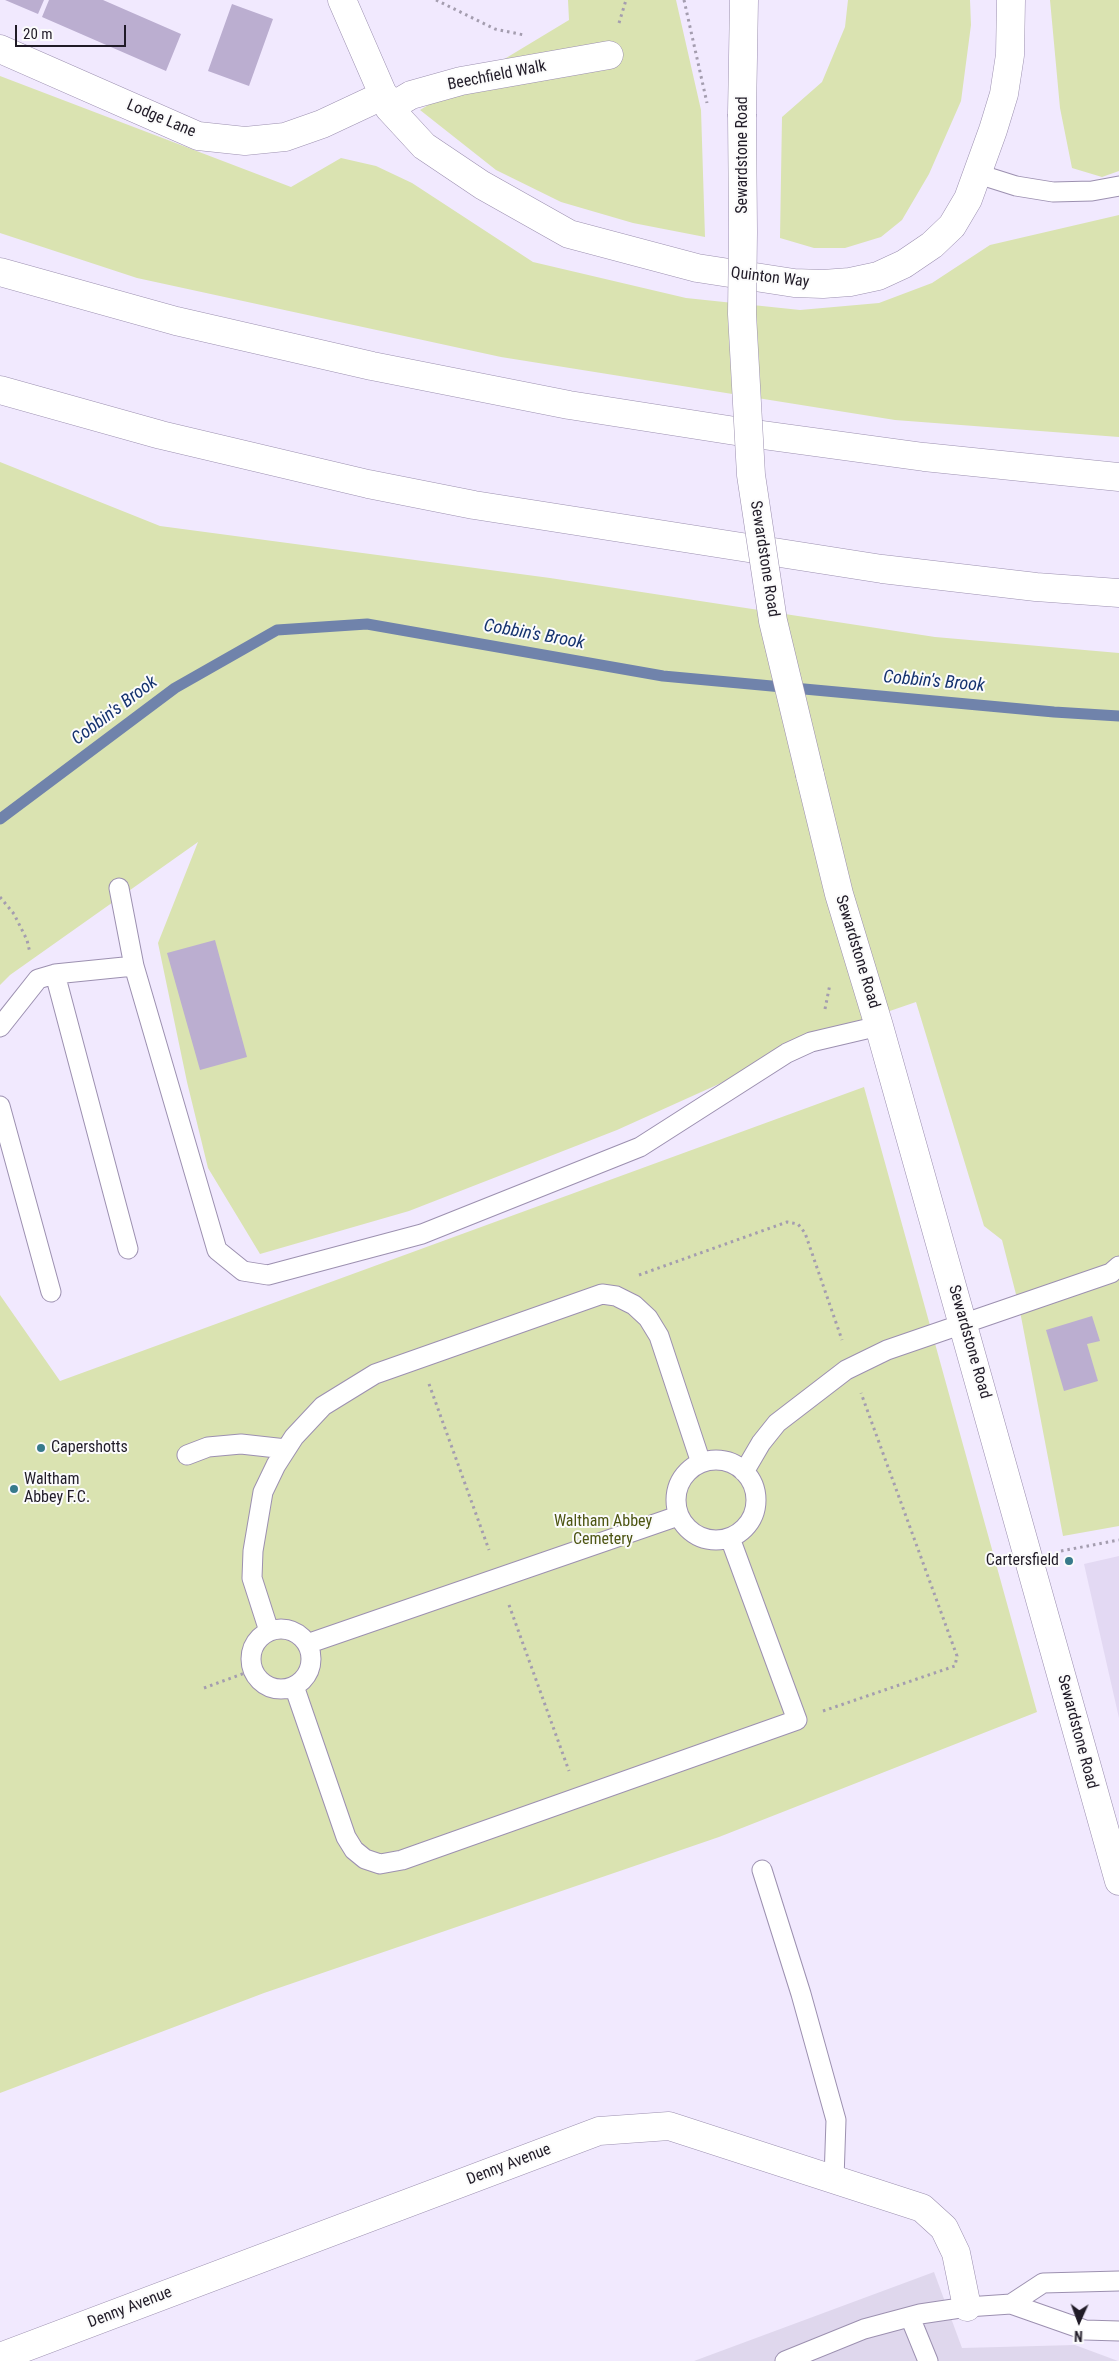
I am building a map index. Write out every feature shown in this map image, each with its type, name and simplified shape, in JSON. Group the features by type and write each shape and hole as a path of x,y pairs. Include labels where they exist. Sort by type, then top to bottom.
{"main road":[{"path":"342,0 387,102"},
{"name":"Sewardstone Road","path":"744,0 742,314 751,475 774,621 839,894 1110,1815 1119,1881"},
{"name":"Quinton Way","path":"387,102 424,146 482,185 569,234 697,268 794,284 850,282 878,276 904,264 932,245 952,226 968,199 1004,94 1010,55 1011,0"},
{"name":"Lodge Lane","path":"0,49 198,136 245,141 286,136 387,102"},
{"name":"Beechfield Walk","path":"387,102 462,82 609,55"},
{"path":"0,272 176,321 372,366 569,405 748,433 924,457 1119,476"},
{"path":"0,390 170,437 368,484 474,505 873,568 1036,587 1119,593"},
{"name":"Denny Avenue","path":"0,2357 598,2131 669,2126 922,2208 944,2228 956,2254 967,2307"}],"lane":[{"path":"978,174 1016,186 1053,192 1092,191 1119,186"},
{"path":"119,888 134,966 217,1250 243,1271 268,1275 422,1234 640,1147 787,1053 811,1042 879,1026"},
{"path":"0,1027 46,976 134,966"},
{"path":"46,976 128,1249"},
{"path":"0,1106 51,1292"},
{"path":"744,1472 761,1443 777,1423 851,1367 887,1350 1112,1273 1119,1266"},
{"path":"269,1631 252,1578 253,1552 263,1492 294,1437 323,1406 375,1374 602,1294 616,1296 634,1304 648,1318 659,1336 701,1463"},
{"path":"187,1455 208,1447 241,1444 286,1449"},
{"path":"714,1460 727,1462 744,1472 755,1489 756,1503 753,1516 745,1528 730,1538 721,1541 708,1540 695,1535 685,1527 678,1516 675,1503 676,1490 681,1479 690,1469 701,1463 714,1460"},
{"path":"307,1644 678,1516"},
{"path":"294,1686 346,1837 354,1850 365,1859 380,1864 412,1857 796,1720 730,1538"},
{"path":"283,1628 292,1631 301,1636 307,1644 311,1663 308,1672 294,1686 275,1688 258,1678 253,1670 250,1660 252,1650 256,1641 269,1631 283,1628"},
{"path":"762,1870 801,1994 836,2120 834,2179"},
{"path":"1010,2304 1043,2283 1119,2281"},
{"path":"785,2361 864,2329 910,2317 967,2307 1010,2304 1084,2330 1119,2331"},
{"path":"910,2317 928,2361"}],"path":[{"path":"436,0 443,6 495,29 533,37"},
{"path":"684,0 709,110"},
{"path":"0,897 14,914 46,976"},
{"path":"821,1016 826,1008 830,981"},
{"path":"616,1296 623,1281 788,1222 798,1224 805,1233 851,1367 957,1656 955,1666 796,1720"},
{"path":"1056,1552 1119,1540"},
{"path":"204,1688 253,1670"}],"shaded area":[{"path":"1119,1556 1119,1718 1084,1564"},
{"path":"934,2272 962,2348 1075,2345 1118,2361 694,2361"}],"green space":[{"path":"568,0 676,0 701,110 705,237 633,223 561,202 496,170 420,110 569,20"},
{"path":"848,0 970,0 971,25 961,101 929,174 902,220 881,237 845,248 814,248 780,238 782,117 822,82 845,27"},
{"path":"1050,0 1119,0 1119,171 1102,177 1072,168 1060,108"},
{"path":"0,76 291,187 341,158 376,166 412,183 533,262 686,298 800,310 879,303 932,283 990,245 1119,215 1119,437 895,420 501,357 137,278 0,233"},
{"path":"0,462 160,526 550,578 935,637 1119,653 1119,1526 1063,1536 1019,1306 1002,1240 984,1226 916,1002 852,1024 617,1130 409,1211 260,1254 208,1168 187,1082 158,943 198,842 10,975 0,985"},
{"name":"Waltham Abbey Cemetery","path":"864,1087 1037,1712 719,1837 264,1993 0,2093 0,1295 60,1381"}],"building":[{"path":"5,0 44,0 38,14"},
{"path":"49,0 103,0 181,34 166,71 42,17"},
{"path":"232,4 273,19 249,86 208,71"},
{"path":"215,940 247,1057 200,1070 167,953"},
{"path":"1092,1316 1100,1341 1087,1344 1098,1381 1064,1391 1046,1330"}],"waterway":[{"name":"Cobbin's Brook","path":"0,819 175,688 277,630 367,624 663,676 1054,712 1119,716"}],"place":[{"name":"Capershotts","path":"41,1448"},
{"name":"Waltham Abbey F.C.","path":"14,1489"},
{"name":"Cartersfield","path":"1069,1561"}]}
